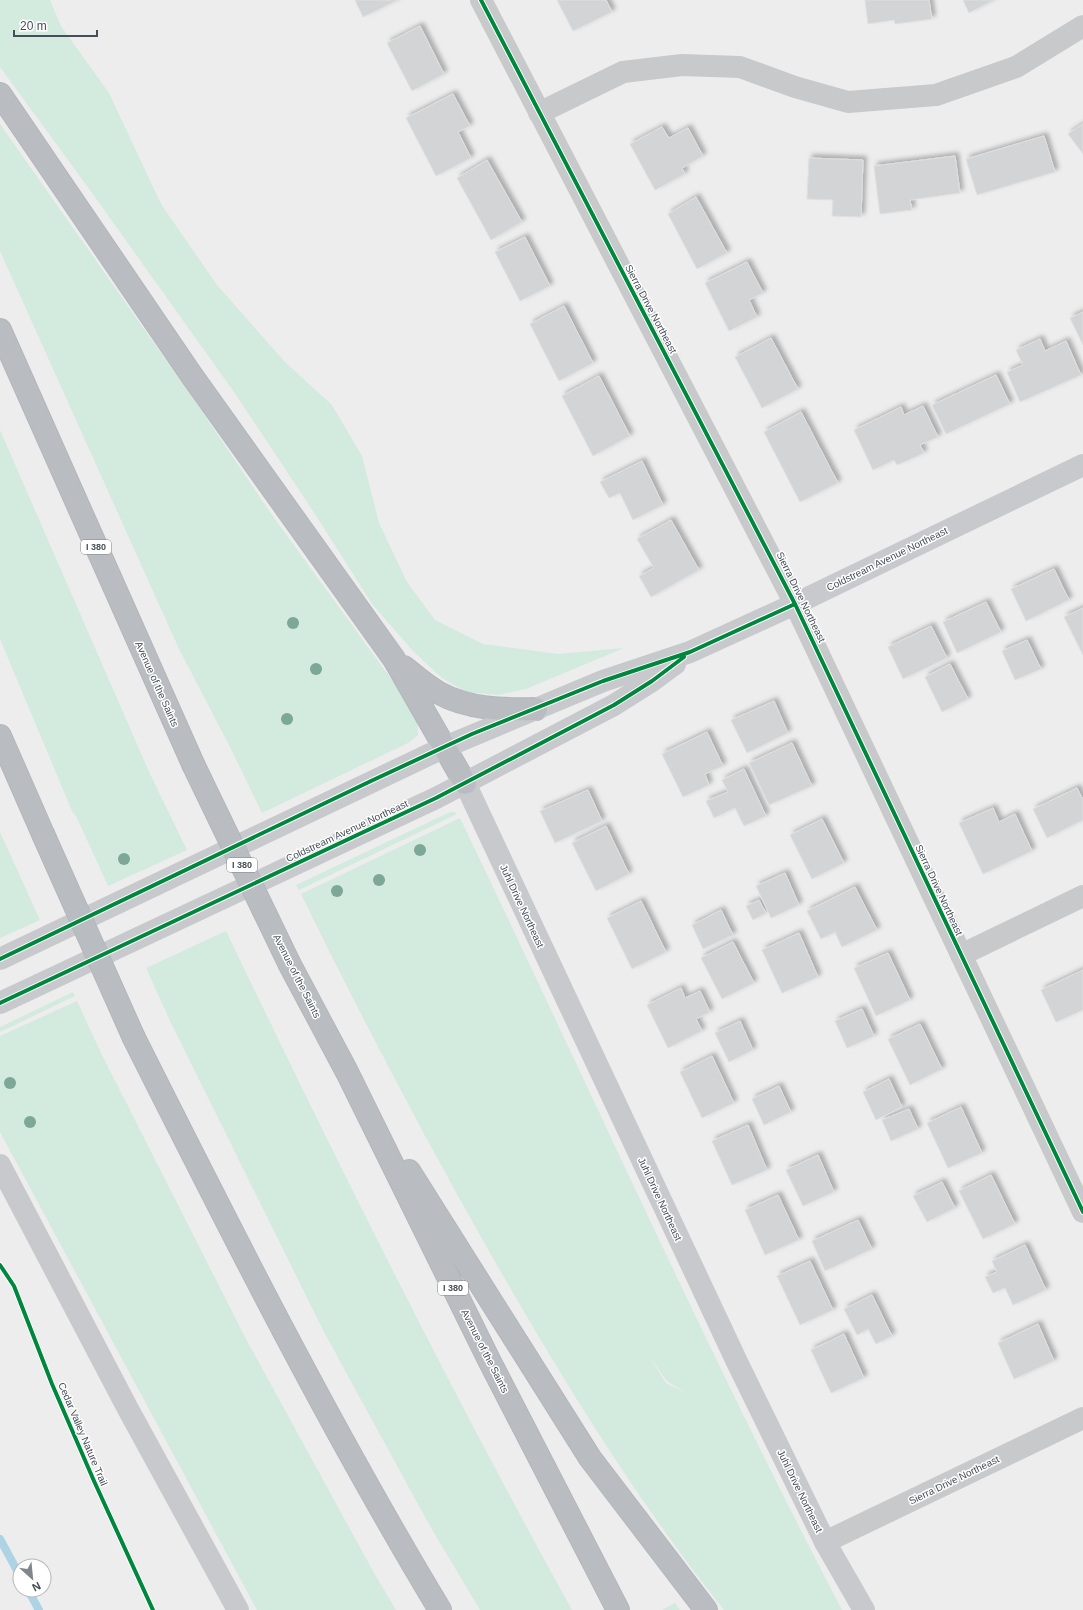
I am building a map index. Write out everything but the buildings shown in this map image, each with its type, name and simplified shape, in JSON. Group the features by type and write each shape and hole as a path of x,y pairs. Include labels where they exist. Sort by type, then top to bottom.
{"highway":[{"path":"0,94 192,376 394,659 465,783"},
{"name":"Avenue of the Saints","path":"0,330 193,764 290,965 347,1072 490,1362 618,1610"},
{"path":"394,659 423,683 434,690 465,703 508,710 536,709"},
{"path":"0,736 134,1038 263,1294 354,1460 440,1610"},
{"path":"347,1072 590,1458 706,1610"}],"street":[{"name":"Sierra Drive Northeast","path":"481,0 795,604 1083,1212"},
{"path":"539,112 623,72 682,65 740,67 795,87 848,102 936,95 1016,67 1083,26"},
{"name":"Coldstream Avenue Northeast","path":"0,958 445,746 603,681 690,652 795,604 1083,465"},
{"name":"Coldstream Avenue Northeast","path":"0,1003 465,783 614,705 652,681 690,652"},
{"name":"Juhl Drive Northeast","path":"465,783 737,1362 825,1542 864,1610"},
{"path":"960,955 1083,896"},
{"path":"0,1164 128,1408 238,1610"},
{"name":"Sierra Drive Northeast","path":"825,1542 1083,1418"}],"green space":[{"path":"0,0 50,0 61,26 109,93 161,204 217,285 285,362 332,405 362,456 379,523 407,582 435,620 483,644 558,654 624,648 526,689 498,695 466,692 442,678 413,651 372,604 315,514 234,392 0,67"},
{"path":"0,124 201,410 272,515 405,698 417,719 418,735 410,742 262,813 230,747 179,649 0,251"},
{"path":"0,430 150,774 187,850 108,886 77,818 72,811 0,639"},
{"path":"450,812 457,814 299,890 296,885"},
{"path":"460,818 695,1315 842,1610 724,1610 691,1567 628,1478 598,1432 513,1293 414,1115 345,983 301,894","holes":["648,1355 667,1381 686,1393 666,1383"]},
{"path":"0,832 40,920 0,938"},
{"path":"226,931 309,1102 437,1358 572,1610 480,1610 430,1526 325,1334 170,1021 146,968"},
{"path":"73,992 75,996 0,1032 0,1027"},
{"path":"77,1001 101,1053 245,1337 374,1573 396,1610 257,1610 0,1132 0,1036"},
{"path":"675,1603 680,1610 662,1610"}],"waterway":[{"path":"0,1539 12,1561"},
{"path":"32,1598 39,1610"}],"cycle path":[{"path":"481,0 795,604 1083,1212"},
{"path":"0,959 472,734 603,681 690,652 795,604"},
{"path":"0,1003 436,798 614,705 652,681 684,657"},
{"name":"Cedar Valley Nature Trail","path":"0,1265 14,1286 52,1384 94,1481 153,1610"}]}
